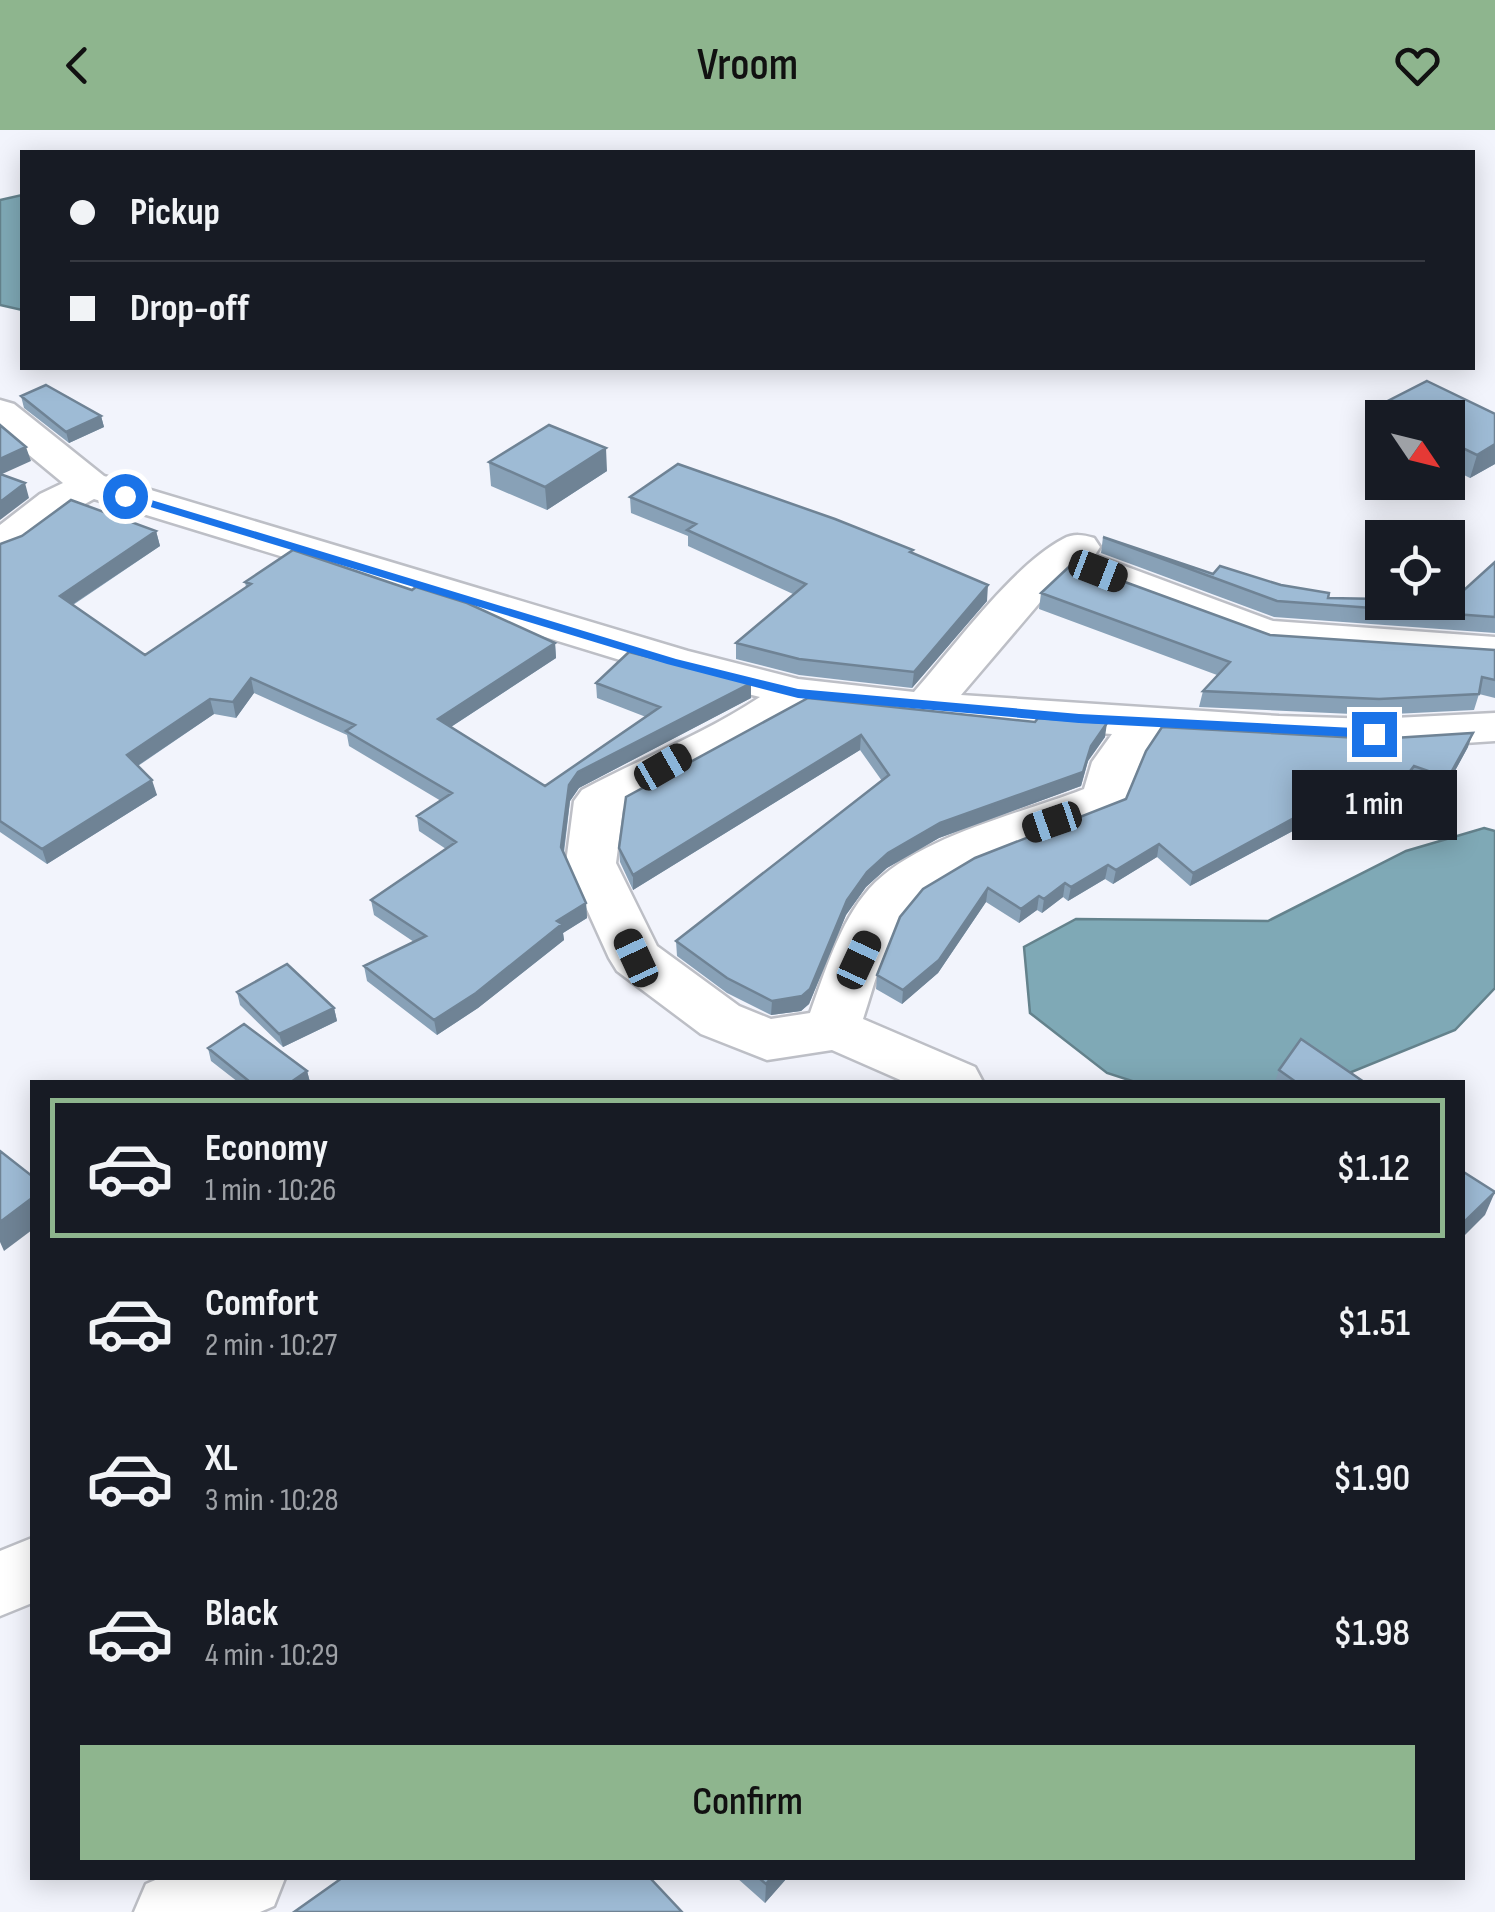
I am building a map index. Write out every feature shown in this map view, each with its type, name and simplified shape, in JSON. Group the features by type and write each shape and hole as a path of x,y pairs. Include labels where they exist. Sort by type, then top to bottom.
{"street":[{"path":"0,412 90,485 672,662 798,694 926,707 1374,734 1495,727"},
{"path":"0,546 54,502 90,485"},
{"path":"926,707 1032,585 1071,552 1267,634 1495,650"},
{"path":"798,694 741,731 688,753 599,801 591,863 636,958 720,1020 767,1040 832,1030 863,1039 951,1080"},
{"path":"832,1030 846,988 887,902 924,874 982,845 1105,798 1116,762 1146,720"},
{"path":"0,1584 30,1571"},
{"path":"174,1912 242,1880"}],"water":[{"path":"20,195 20,310 0,305 0,200"},
{"path":"1484,828 1495,831 1495,988 1455,1030 1332,1080 1129,1080 1107,1073 1030,1013 1024,947 1076,919 1268,921 1406,851"}],"building":[{"path":"1427,381 1495,414 1495,444 1477,455 1465,449 1465,400 1390,400"},
{"path":"46,385 101,416 66,432 21,396"},
{"path":"0,425 26,447 0,459"},
{"path":"549,425 606,448 545,487 489,462"},
{"path":"678,464 835,519 988,585 914,672 799,659 736,643 806,584 687,530 696,524 630,497"},
{"path":"0,474 25,483 0,502"},
{"path":"71,500 156,531 60,596 145,655 251,584 245,582 293,550 412,590 416,587 467,603 555,643 438,719 545,786 660,707 596,683 629,652 751,683 578,772 569,785 561,847 586,903 557,921 562,924 476,993 434,1020 364,966 426,936 371,900 456,842 417,816 452,793 346,731 355,725 251,678 233,702 210,699 127,755 152,780 42,849 0,821 0,544 22,536"},
{"path":"1103,537 1213,574 1220,566 1281,585 1329,593 1328,598 1365,599 1365,607 1277,601"},
{"path":"1495,562 1495,617 1465,615 1465,589"},
{"path":"1073,563 1270,635 1495,650 1495,680 1482,677 1479,694 1379,699 1203,691 1230,662 1041,593"},
{"path":"808,698 1035,722 1038,718 1107,723 1091,746 1083,772 940,823 888,853 867,872 847,900 810,989 802,996 772,1001 727,978 676,941 889,775 861,735 633,875 619,848 626,797"},
{"path":"1162,727 1378,739 1473,733 1448,778 1414,766 1390,797 1366,787 1335,823 1307,811 1193,873 1159,844 1116,870 1108,865 1071,887 1065,883 1044,899 1039,896 1021,909 988,888 939,960 903,990 877,975 900,917 923,889 975,858 1126,799 1146,751"},
{"path":"287,964 334,1008 279,1034 237,992"},
{"path":"244,1024 307,1071 294,1080 248,1080 208,1048"},
{"path":"1301,1039 1361,1080 1293,1080 1279,1070"},
{"path":"0,1151 30,1174 30,1200 0,1222"},
{"path":"1465,1173 1495,1192 1465,1221"},
{"path":"339,1880 652,1880 682,1912 294,1912"}],"route":[{"path":"125,496 672,662 798,694 1079,718 1374,734"}]}
